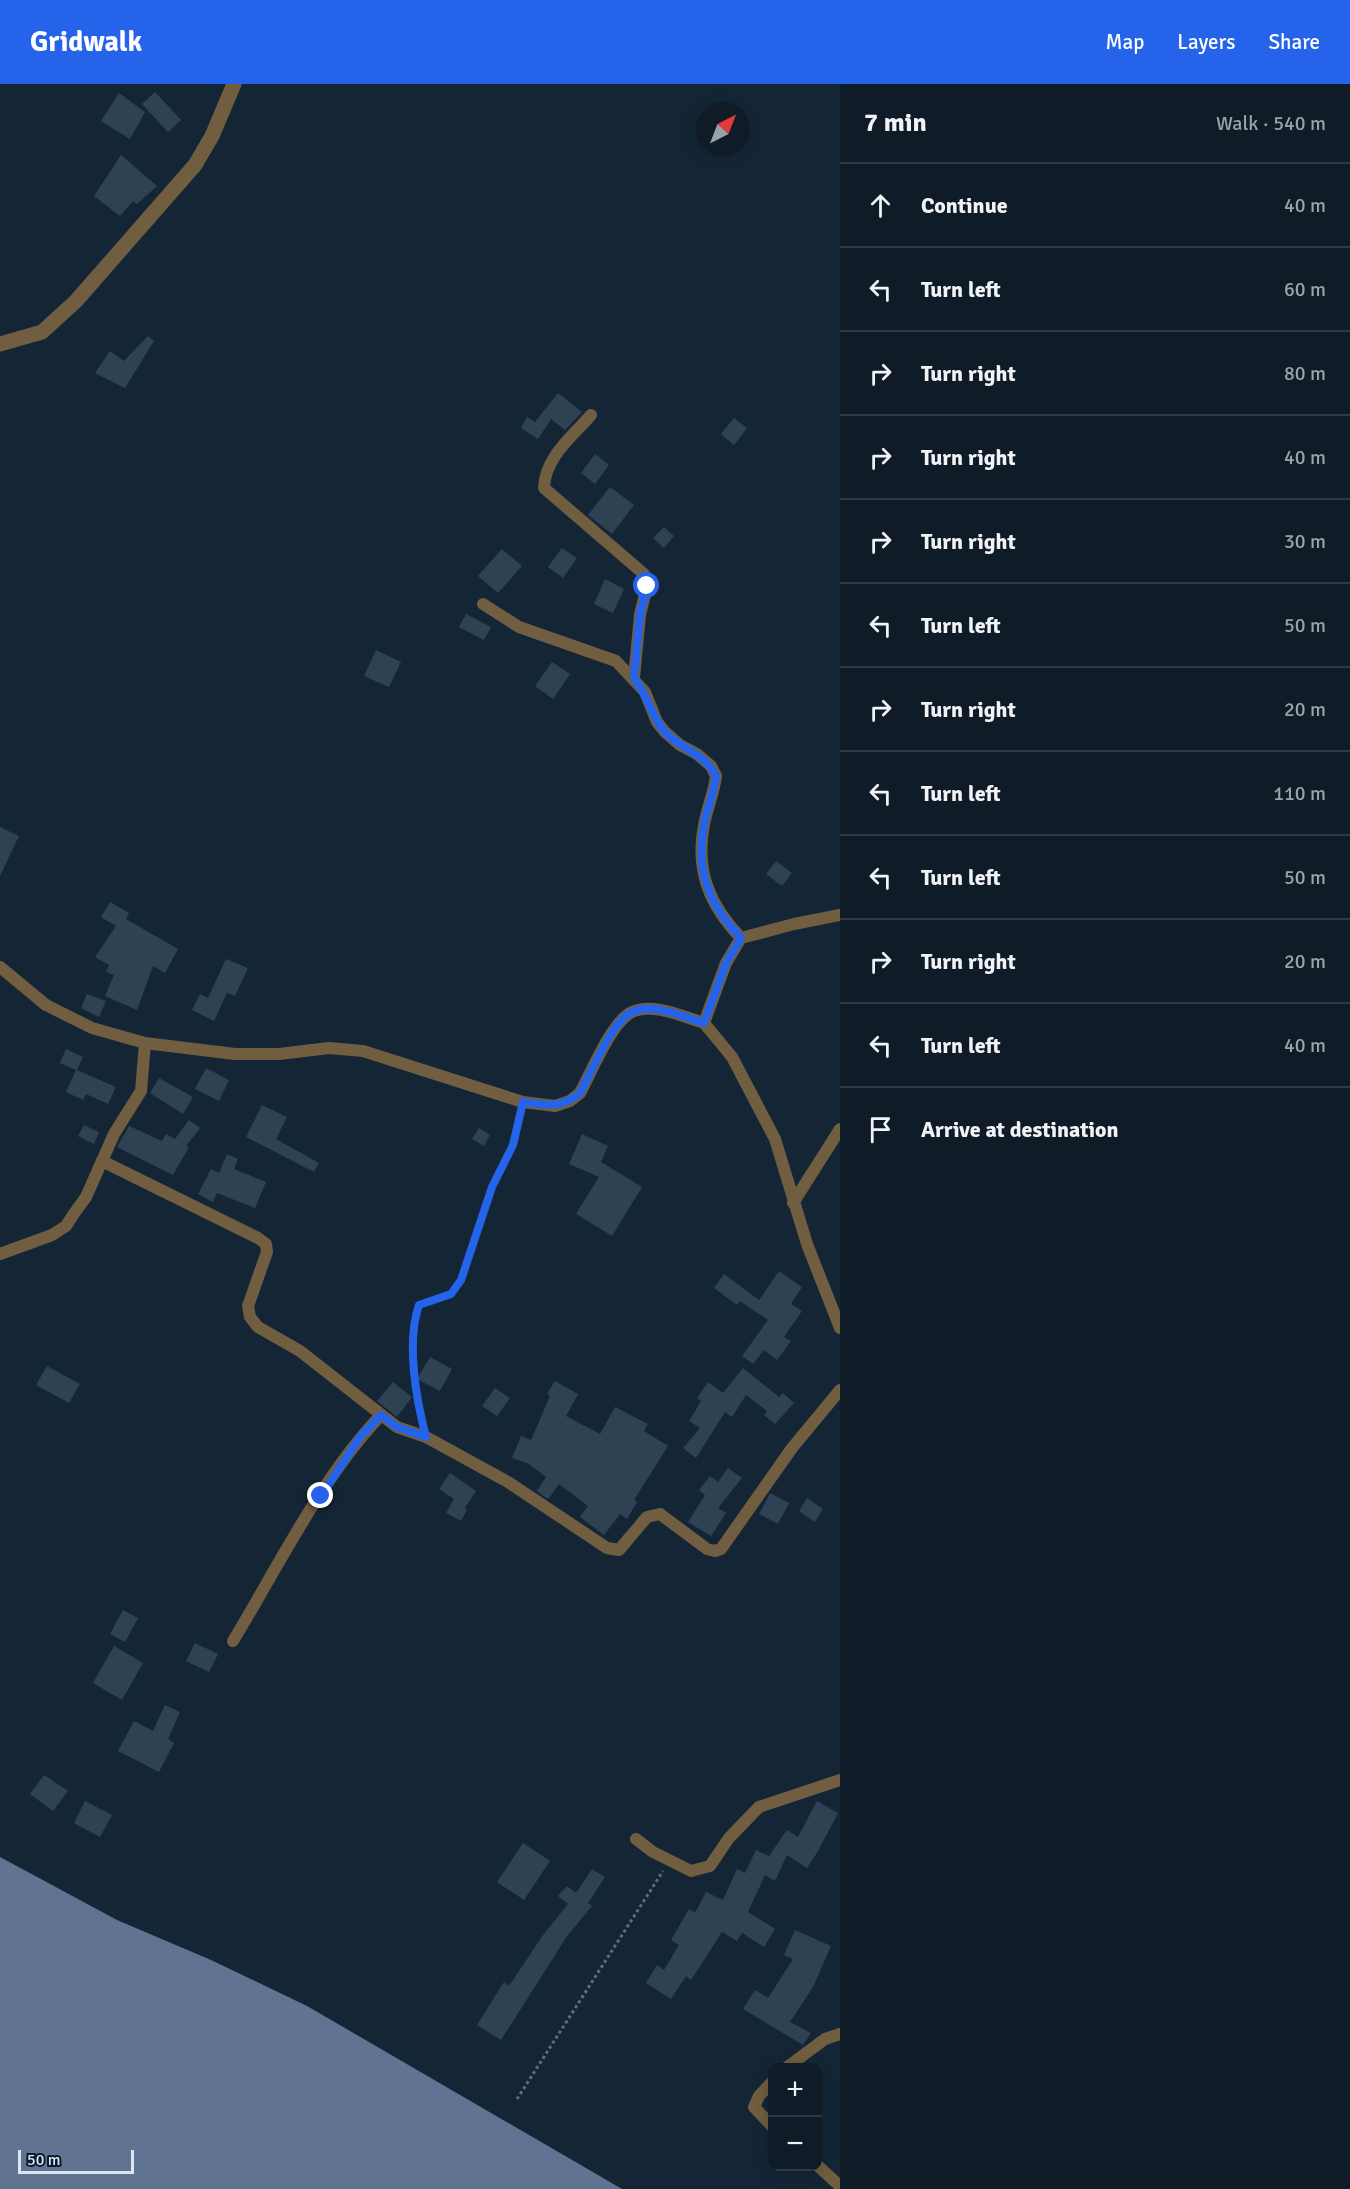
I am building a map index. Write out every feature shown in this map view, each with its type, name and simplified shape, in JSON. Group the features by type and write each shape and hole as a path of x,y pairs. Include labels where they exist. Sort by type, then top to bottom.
{"street":[{"path":"0,344 42,332 76,301 195,165 212,136 234,84"},
{"path":"591,415 550,461 545,474 544,488 644,574 647,586 640,615 634,678"},
{"path":"483,604 519,627 616,661 645,692 657,722 665,732 680,745 698,754 711,766 716,776 704,825 702,868 709,894 717,911 741,938"},
{"path":"704,1023 726,963 741,938 840,915"},
{"path":"0,967 56,1009 92,1028 145,1043 235,1054 279,1054 329,1048 363,1051 523,1102 555,1106 570,1101 580,1093 621,1020 632,1011 661,1011 704,1023 732,1057 775,1139 793,1203 840,1328"},
{"path":"0,1254 52,1235 66,1226 86,1197 114,1134 141,1091 145,1043"},
{"path":"793,1203 840,1129"},
{"path":"102,1161 266,1244 267,1252 248,1306 250,1317 258,1327 300,1351 397,1427 426,1437 508,1482 607,1548 619,1550 647,1518 660,1514 707,1549 716,1551 726,1546 792,1448 840,1390"},
{"path":"232,1641 301,1525 360,1437 381,1415"},
{"path":"636,1839 653,1852 691,1870 710,1866 729,1838 759,1807 840,1780"},
{"path":"792,2063 825,2039 840,2034"},
{"path":"768,2086 759,2096 754,2107 768,2122"},
{"path":"822,2170 840,2186"}],"path":[{"path":"426,1437 414,1373 413,1322 419,1305 451,1294 461,1280 492,1187 513,1145 523,1102"},
{"path":"517,2099 671,1859"}],"water":[{"path":"0,1857 117,1920 211,1960 307,2006 622,2189 0,2189"}],"building":[{"path":"155,92 181,120 168,132 142,104"},
{"path":"119,93 145,112 130,139 101,121"},
{"path":"121,155 157,186 137,204 133,201 120,216 94,196"},
{"path":"148,336 154,341 125,388 95,373 110,351 124,361"},
{"path":"558,393 582,412 565,430 551,419 538,439 521,428 527,417 535,422"},
{"path":"734,418 747,428 734,445 721,434"},
{"path":"595,454 609,465 595,484 581,473"},
{"path":"610,487 634,505 612,534 588,515"},
{"path":"664,527 674,536 664,548 653,538"},
{"path":"562,548 577,558 563,578 548,567"},
{"path":"502,549 522,566 498,593 478,576"},
{"path":"605,579 624,589 613,613 594,604"},
{"path":"466,614 491,627 484,640 459,627"},
{"path":"376,650 401,662 389,687 364,676"},
{"path":"552,662 570,674 553,699 535,686"},
{"path":"0,827 19,836 0,876"},
{"path":"776,861 792,873 782,886 766,874"},
{"path":"110,902 129,913 126,919 178,949 165,973 153,966 137,1010 105,996 114,975 106,972 109,965 95,957 116,926 101,917"},
{"path":"226,959 248,968 235,996 227,993 214,1021 192,1010 200,994 208,998"},
{"path":"87,994 106,1001 99,1017 81,1008"},
{"path":"66,1049 83,1057 77,1070 116,1087 108,1104 86,1094 83,1100 66,1092 76,1070 60,1063"},
{"path":"206,1068 229,1080 219,1101 195,1089"},
{"path":"159,1078 193,1097 183,1114 150,1093"},
{"path":"262,1105 287,1117 276,1139 319,1163 314,1172 246,1137"},
{"path":"189,1120 200,1128 186,1146 189,1147 173,1175 117,1147 129,1126 162,1141 166,1134 175,1139"},
{"path":"84,1125 99,1132 94,1144 78,1136"},
{"path":"479,1128 490,1135 484,1146 472,1139"},
{"path":"582,1134 608,1146 601,1162 642,1187 612,1236 576,1214 599,1177 569,1164"},
{"path":"227,1154 238,1159 234,1169 266,1182 255,1208 217,1193 213,1202 198,1194 211,1169 219,1173"},
{"path":"779,1271 802,1287 791,1304 802,1311 784,1337 791,1341 777,1360 764,1350 753,1364 742,1356 768,1320 740,1301 737,1305 714,1288 724,1274 759,1300"},
{"path":"430,1357 452,1369 440,1391 417,1379"},
{"path":"47,1366 80,1384 69,1403 36,1385"},
{"path":"743,1368 779,1397 783,1393 794,1403 775,1424 764,1415 767,1411 746,1395 732,1417 725,1412 696,1458 683,1448 700,1428 689,1421 701,1401 697,1398 708,1382 723,1393"},
{"path":"555,1381 578,1394 566,1416 600,1434 615,1407 648,1424 644,1431 668,1446 634,1500 637,1502 627,1519 620,1514 604,1535 580,1517 588,1506 559,1484 549,1498 546,1498 537,1491 546,1477 529,1464 512,1458 521,1436 531,1440 550,1396 547,1394"},
{"path":"393,1382 412,1397 397,1417 377,1401"},
{"path":"495,1388 510,1398 497,1416 482,1406"},
{"path":"728,1468 742,1478 718,1508 726,1513 711,1536 688,1522 705,1495 699,1490 710,1476 718,1482"},
{"path":"450,1473 476,1491 465,1508 467,1510 461,1521 446,1513 454,1499 439,1489"},
{"path":"770,1493 789,1503 778,1524 759,1514"},
{"path":"807,1498 823,1509 815,1522 799,1511"},
{"path":"123,1610 138,1618 125,1642 110,1634"},
{"path":"195,1643 218,1654 209,1672 186,1661"},
{"path":"114,1646 143,1663 122,1700 93,1683"},
{"path":"165,1705 180,1712 168,1739 174,1743 159,1772 118,1751 134,1721 153,1731"},
{"path":"44,1775 68,1791 53,1811 30,1794"},
{"path":"85,1801 112,1815 100,1837 74,1823"},
{"path":"817,1801 838,1813 818,1851 807,1868 787,1855 775,1881 765,1875 748,1912 775,1929 764,1947 742,1933 737,1941 722,1932 691,1980 686,1976 671,1999 646,1983 657,1965 664,1970 679,1945 671,1940 689,1909 695,1913 706,1892 723,1900 737,1869 745,1873 756,1850 769,1856 787,1830 798,1837"},
{"path":"523,1843 550,1861 524,1900 497,1882"},
{"path":"592,1869 605,1877 588,1903 592,1906 567,1936 501,2040 477,2025 504,1982 509,1986 543,1935 568,1904 558,1896 567,1886 576,1893"},
{"path":"795,1930 831,1946 813,1987 790,2022 811,2033 803,2045 743,2009 755,1990 768,1998 793,1959 784,1955"}],"route":[{"path":"321,1496 360,1437 381,1415 397,1427 426,1437 414,1373 413,1322 419,1305 451,1294 461,1280 492,1187 513,1145 523,1102 555,1106 570,1101 580,1093 621,1020 632,1011 661,1011 704,1023 726,963 741,938 717,911 709,894 702,868 704,825 716,776 711,766 698,754 680,745 665,732 657,722 645,692 634,678 640,615 647,586"}]}
